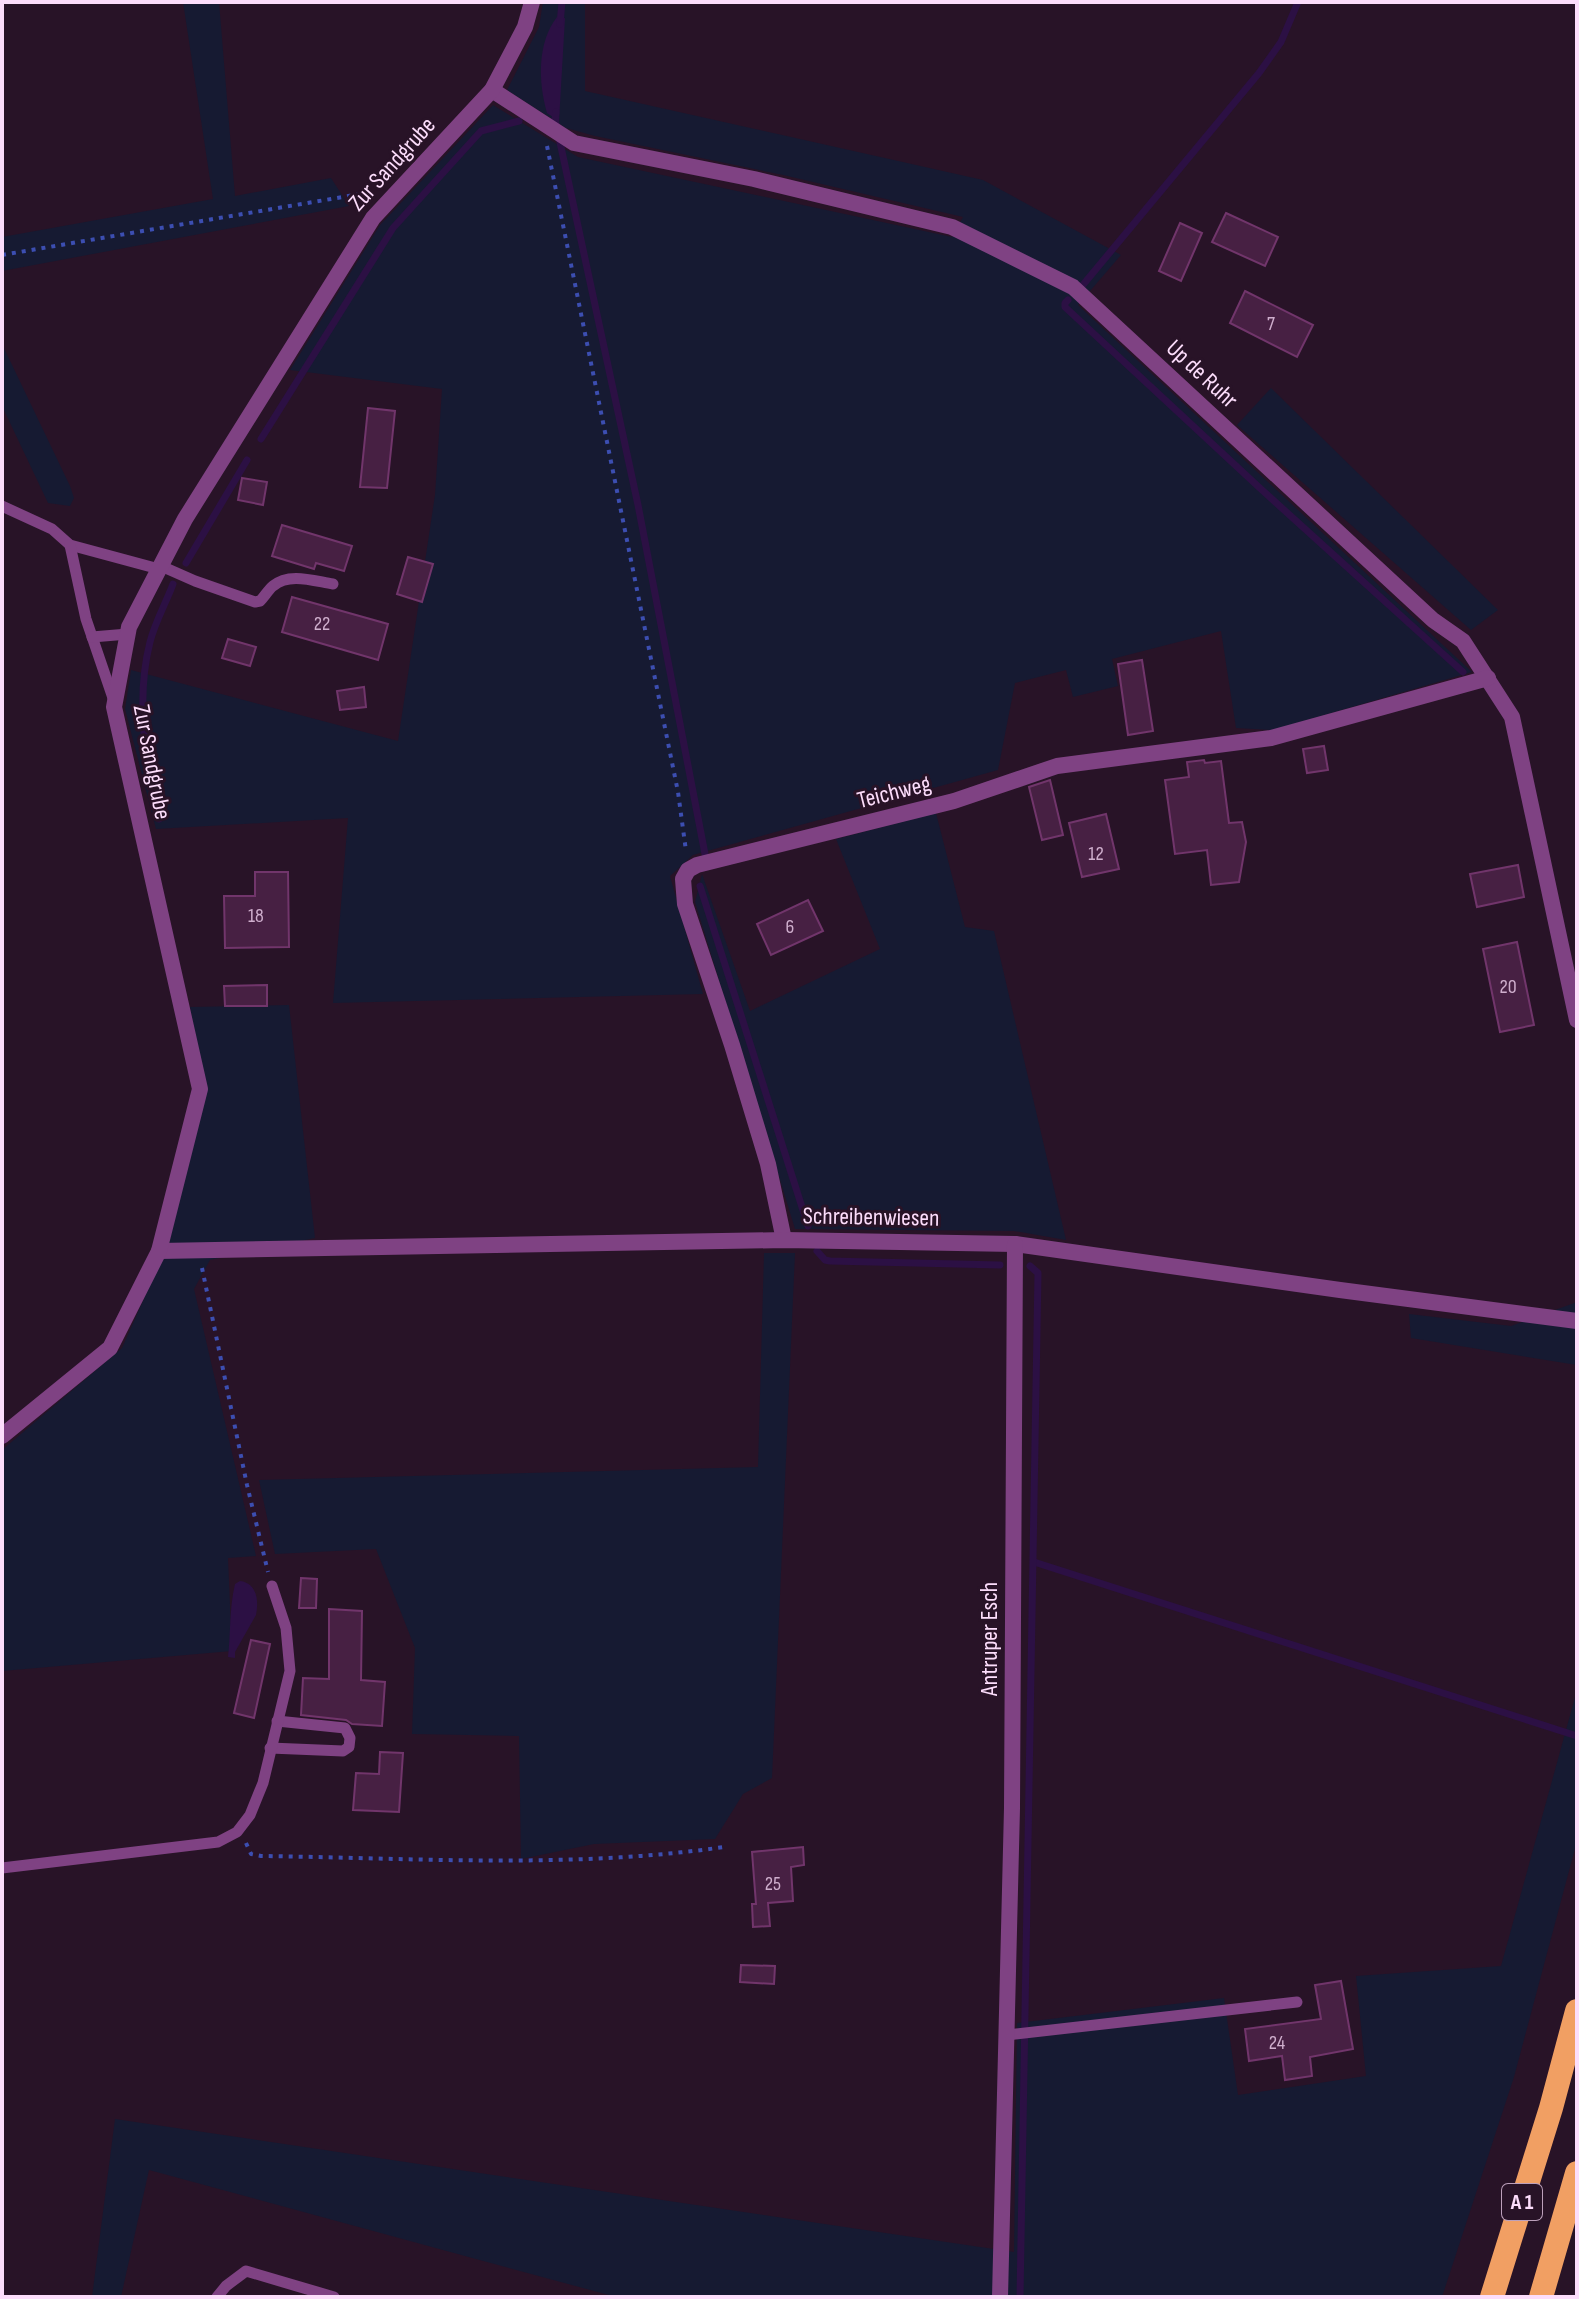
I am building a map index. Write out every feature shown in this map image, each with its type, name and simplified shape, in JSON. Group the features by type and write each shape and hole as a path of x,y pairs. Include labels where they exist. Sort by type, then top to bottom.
{"highway":[{"name":"A 1","path":"1492,2297 1551,2108 1577,2011"},
{"name":"A 1","path":"1541,2297 1577,2173"}],"street":[{"name":"Zur Sandgrube","path":"2,1436 110,1348 159,1251 200,1089 114,707 129,627 185,519 373,218 492,90 525,27 532,2"},
{"name":"Up de Ruhr","path":"492,90 574,143 754,179 952,227 1073,287 1433,620 1463,641 1512,717 1577,1020"},
{"name":"Teichweg","path":"688,870 697,865 954,801 1057,766 1271,738 1488,678"},
{"path":"688,870 683,879 685,904 768,1164 784,1240"},
{"name":"Schreibenwiesen","path":"159,1251 784,1240 1015,1244 1577,1321"},
{"name":"Antruper Esch","path":"1000,2297 1012,1808 1015,1244"}],"lane":[{"path":"2,506 52,529 70,545 160,568 255,602 283,580 295,578 333,584"},
{"path":"70,545 86,619 115,702"},
{"path":"92,637 128,634"},
{"path":"2,1868 218,1842 237,1832 250,1815 263,1783 290,1671 286,1628 272,1586"},
{"path":"270,1748 343,1751 349,1747 350,1738 345,1728 277,1721"},
{"path":"1007,2035 1297,2002"},
{"path":"217,2297 246,2271 334,2297"}],"path":[{"path":"543,123 672,761 688,870"},
{"path":"2,255 402,187"},
{"path":"198,1250 247,1485 272,1586"},
{"path":"246,1821 245,1841 251,1854 261,1856 566,1860 668,1855 724,1847"}],"shaded area":[{"path":"183,2 219,2 235,196 331,178 349,206 2,271 2,237 213,199"},
{"path":"543,2 585,2 585,91 983,180 1121,255 1078,305 1472,672 1273,730 1236,728 1221,631 1112,659 1118,686 1073,697 1066,670 1015,683 998,770 693,855 670,876 703,994 333,1003 348,818 156,829 125,709 131,670 398,741 435,495 442,389 290,370 380,225 493,105 578,157 952,237 963,217 566,128 507,90 539,27"},
{"path":"557,17 565,18 559,121 547,113 541,76 546,39"},
{"path":"2,344 70,486 74,498 70,506 48,503 2,406"},
{"path":"1271,388 1498,610 1471,630 1237,425"},
{"path":"936,813 965,927 994,931 1066,1240 1014,1231 795,1229 695,902 702,874 750,1011 880,949 836,839"},
{"path":"289,1005 315,1238 210,1260 194,1289 256,1556 228,1558 232,1651 2,1671 2,1450 122,1348 169,1242 206,1092 190,1007"},
{"path":"764,1253 795,1253 772,1778 743,1794 715,1839 594,1844 521,1859 519,1736 412,1734 415,1648 376,1549 275,1554 259,1480 758,1467"},
{"path":"1577,1302 1577,1365 1411,1338 1409,1314 1511,1326"},
{"path":"240,1581 253,1589 257,1610 235,1652 235,1658 228,1657 235,1584"},
{"path":"1577,1690 1577,1841 1514,2077 1442,2297 616,2297 149,2170 121,2297 92,2297 115,2119 1014,2252 1017,2023 1224,1998 1238,2095 1366,2076 1356,1976 1501,1966"}],"building":[{"path":"1226,213 1278,237 1265,266 1212,242"},
{"path":"1180,223 1202,233 1181,281 1159,271"},
{"path":"1245,291 1313,325 1297,357 1230,323"},
{"path":"368,408 395,411 387,488 360,487"},
{"path":"242,478 267,482 263,505 238,500"},
{"path":"282,525 352,546 344,571 316,563 314,569 272,556"},
{"path":"408,557 433,564 422,602 397,594"},
{"path":"292,597 388,624 378,660 282,632"},
{"path":"228,639 256,647 250,666 222,658"},
{"path":"1142,660 1153,731 1128,735 1118,664"},
{"path":"364,687 366,707 340,710 337,691"},
{"path":"1324,746 1328,770 1307,773 1303,749"},
{"path":"1204,760 1205,763 1221,761 1229,823 1242,822 1246,842 1239,882 1211,885 1207,850 1175,854 1165,780 1189,777 1187,762"},
{"path":"1050,780 1063,835 1042,840 1029,787"},
{"path":"1106,814 1119,869 1082,877 1069,823"},
{"path":"1518,865 1524,897 1477,907 1470,874"},
{"path":"255,872 288,872 289,947 225,948 224,896 255,896"},
{"path":"808,900 823,931 771,955 757,924"},
{"path":"1517,942 1534,1025 1500,1032 1483,949"},
{"path":"267,985 267,1006 225,1006 224,986"},
{"path":"301,1578 317,1579 316,1608 299,1608"},
{"path":"329,1609 362,1611 361,1680 385,1682 382,1726 301,1715 303,1678 329,1679"},
{"path":"251,1640 270,1644 254,1718 234,1713"},
{"path":"380,1752 403,1753 399,1812 353,1810 356,1773 379,1774"},
{"path":"803,1847 804,1865 791,1867 793,1901 768,1903 770,1926 753,1927 752,1904 756,1904 752,1852"},
{"path":"741,1965 775,1966 774,1984 740,1982"},
{"path":"1341,1981 1353,2049 1310,2057 1312,2076 1285,2080 1282,2056 1249,2061 1245,2029 1321,2019 1315,1985"}],"waterway":[{"path":"560,24 562,2"},
{"path":"1082,286 1259,73 1281,42 1298,2"},
{"path":"556,112 555,119 638,505 705,854"},
{"path":"261,439 393,228 481,131 519,121"},
{"path":"1068,300 1065,307 1463,672"},
{"path":"186,563 247,460"},
{"path":"159,819 146,753 143,686 152,635 173,584"},
{"path":"700,886 808,1226"},
{"path":"817,1251 830,1261 1000,1265"},
{"path":"1020,2297 1038,1273 1030,1266"},
{"path":"1034,1562 1577,1736"}]}
